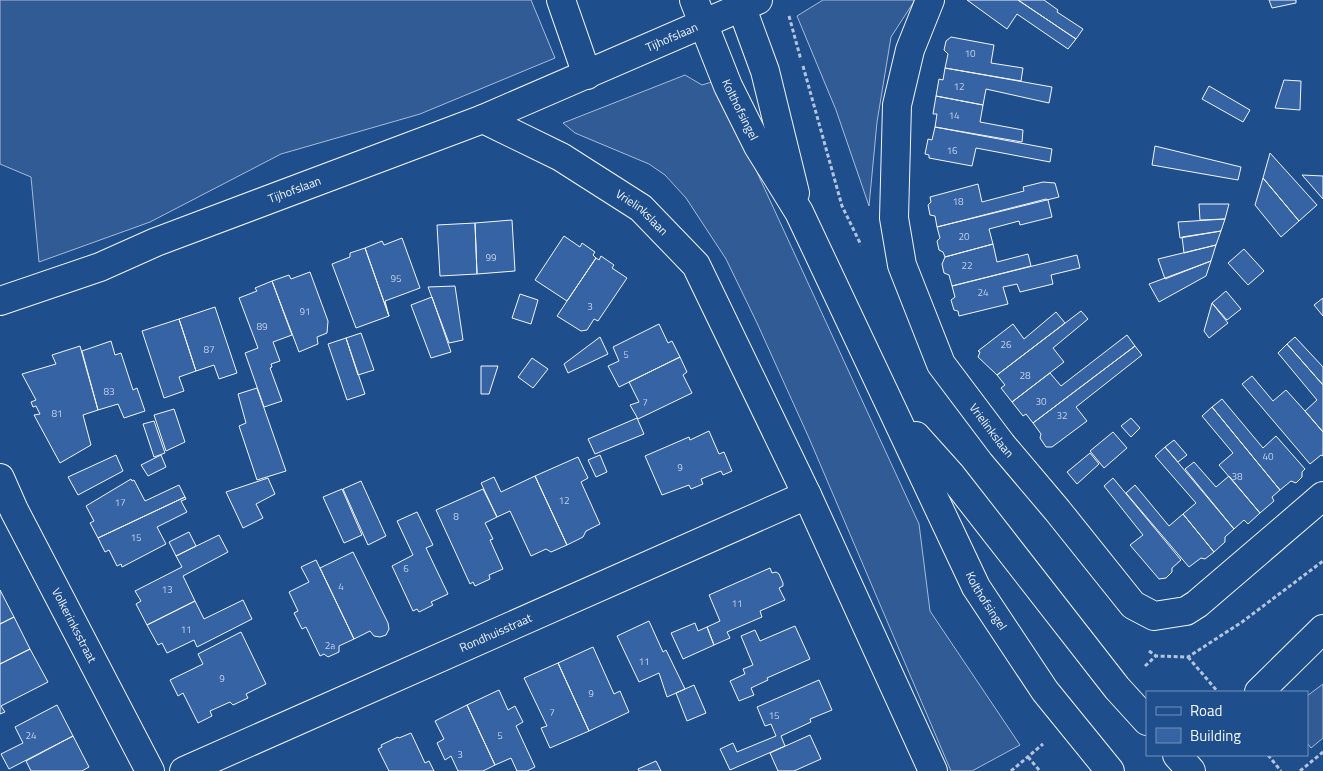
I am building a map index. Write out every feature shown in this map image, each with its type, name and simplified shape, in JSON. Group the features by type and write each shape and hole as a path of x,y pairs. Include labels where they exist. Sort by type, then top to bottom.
{"street":[{"path":"561,0 587,75"},
{"name":"Vrielinkslaan","path":"930,0 910,50 897,105 894,218 902,265 941,364 1002,445 1057,510 1132,605 1154,616 1186,610 1197,604 1323,496"},
{"name":"Tijhofslaan","path":"0,301 100,267 156,242 483,119 587,75 698,12 746,3"},
{"name":"Kolthofsingel","path":"746,3 765,71 799,212"},
{"name":"Kolthofsingel","path":"698,12 728,86 753,137 799,212 976,587 1045,691 1110,771"},
{"name":"Vrielinkslaan","path":"483,119 561,157 641,208 696,266 807,495 933,771"},
{"name":"Kolthofsingel","path":"893,411 951,476 1117,688 1146,720"},
{"name":"Volkerinksstraat","path":"0,478 14,510 150,771"},
{"name":"Rondhuisstraat","path":"184,771 807,495"},
{"path":"1260,691 1323,629"}],"path":[{"path":"1156,656 1188,657 1242,622 1323,561"},
{"path":"1188,657 1217,691"},
{"path":"1300,771 1323,752"},
{"path":"1269,756 1281,771"},
{"path":"1011,771 1028,757 1040,771"}],"shaded area":[{"path":"0,0 531,0 555,58 420,114 281,154 150,222 39,262 31,177 0,164"},
{"path":"823,0 915,0 891,37 877,122 869,206 836,110 797,16"},
{"path":"685,75 702,85 715,81 919,524 930,611 1020,745 972,771 951,771 809,438 726,259 686,198 665,175 649,164 575,133 563,123"},
{"path":"1323,684 1323,738 1311,748 1308,744 1308,695"}],"building":[{"path":"967,0 1018,0 1076,39 1068,49 1017,14 1007,29"},
{"path":"1018,0 1044,0 1058,10 1057,12 1083,29 1076,39"},
{"path":"1269,0 1296,0 1296,3 1272,8"},
{"path":"951,37 994,45 991,63 1023,68 1021,81 945,68 948,54 944,50 946,41"},
{"path":"945,68 1052,87 1049,103 986,89 983,105 936,96 939,79 943,80"},
{"path":"1284,80 1301,81 1300,110 1275,108"},
{"path":"1209,86 1250,110 1243,122 1202,99"},
{"path":"936,96 983,105 980,122 1023,130 1022,142 935,127 937,114 933,114"},
{"path":"935,127 1052,149 1050,162 976,148 972,166 929,158 929,155 925,154 928,139 932,140"},
{"path":"1155,146 1241,167 1238,180 1152,165"},
{"path":"1270,153 1317,205 1299,221 1263,178"},
{"path":"1302,175 1323,176 1323,199"},
{"path":"1263,178 1299,221 1281,237 1255,205"},
{"path":"1043,182 1055,183 1059,197 937,227 935,216 930,215 928,205 931,202 930,197 978,184 982,202 1024,191 1023,187"},
{"path":"1048,200 1052,217 1020,225 1019,221 989,229 993,244 945,257 943,252 939,250 937,241 940,238 937,227"},
{"path":"1199,204 1229,204 1225,219 1200,220"},
{"path":"1225,219 1221,231 1180,238 1178,222"},
{"path":"512,220 515,271 477,274 475,223"},
{"path":"475,223 477,274 440,276 437,225"},
{"path":"1221,231 1216,245 1184,253 1182,237"},
{"path":"564,236 580,247 582,243 595,252 593,255 596,258 567,301 535,280"},
{"path":"402,238 420,288 385,301 389,316 365,248 382,241 384,245"},
{"path":"993,244 997,262 1028,254 1031,266 952,286 949,275 944,273 942,264 945,257"},
{"path":"1216,245 1211,261 1165,279 1158,259"},
{"path":"365,248 389,316 356,328 332,264 350,257 350,253"},
{"path":"1244,249 1264,271 1248,285 1228,263"},
{"path":"1077,255 1080,268 1051,275 1053,284 1020,292 1017,284 1003,287 1008,304 959,316 958,311 954,310 951,300 955,297 952,286"},
{"path":"601,256 614,265 612,268 627,278 598,321 594,319 587,330 581,331 557,316 596,258 599,260"},
{"path":"1211,261 1206,276 1159,302 1149,284"},
{"path":"310,272 328,321 327,333 317,337 318,344 299,352 272,281 289,275 291,279"},
{"path":"272,281 292,335 273,342 280,361 271,364 272,367 270,368 282,401 264,407 245,353 258,348 239,298 257,291 255,288"},
{"path":"455,286 463,340 449,343 428,287"},
{"path":"1226,291 1241,309 1227,320 1212,303"},
{"path":"520,294 538,300 531,324 512,318"},
{"path":"432,297 451,352 431,358 411,305"},
{"path":"1323,298 1323,316 1314,305"},
{"path":"1212,303 1228,323 1209,338 1204,331"},
{"path":"215,307 237,373 219,379 214,365 196,371 179,319"},
{"path":"1081,311 1088,319 1053,348 1064,362 1012,402 1001,388 1005,385 997,375"},
{"path":"1056,312 1065,323 997,375 978,357 980,352 978,351 1013,324 1024,339"},
{"path":"179,319 196,371 179,377 184,391 164,398 142,331"},
{"path":"659,324 668,343 672,341 680,357 619,387 608,366 619,361 613,347"},
{"path":"361,333 374,370 358,375 346,338"},
{"path":"1127,335 1135,346 1033,423 1026,414 1023,416 1012,402 1050,373 1061,386"},
{"path":"600,337 608,354 568,373 564,364"},
{"path":"1295,337 1323,367 1323,385 1287,344"},
{"path":"346,338 365,394 347,400 328,344"},
{"path":"111,341 115,355 121,353 133,390 137,388 145,411 124,418 118,404 98,410 82,351"},
{"path":"1287,344 1323,385 1323,432 1305,411 1317,400 1278,353"},
{"path":"80,346 98,410 83,415 91,445 60,463 34,415 40,414 36,406 33,407 31,402 36,400 22,374 56,364 52,355"},
{"path":"1135,346 1142,355 1076,407 1087,421 1052,447 1046,447 1040,438 1041,434 1033,423"},
{"path":"680,357 687,372 683,375 692,393 638,419 630,405 639,402 629,382"},
{"path":"532,358 548,369 533,388 518,377"},
{"path":"481,366 498,366 489,394 481,394"},
{"path":"1252,376 1273,401 1286,390 1305,411 1323,432 1323,456 1321,455 1310,464 1242,384"},
{"path":"257,388 286,471 257,480 239,426 246,423 238,394"},
{"path":"1222,399 1263,448 1276,436 1305,469 1302,472 1302,477 1296,483 1291,481 1280,490 1212,407"},
{"path":"1212,407 1280,490 1272,497 1274,501 1260,513 1219,465 1233,453 1202,416"},
{"path":"174,409 185,442 166,451 154,415"},
{"path":"637,418 644,434 595,454 588,439"},
{"path":"1131,418 1140,428 1131,437 1121,426"},
{"path":"154,421 165,453 154,457 143,424"},
{"path":"709,431 719,454 724,452 732,471 723,475 721,471 701,479 703,484 691,489 689,485 662,495 645,456 689,437 690,440"},
{"path":"1113,432 1127,448 1104,468 1090,451"},
{"path":"1174,440 1187,455 1178,462 1165,447"},
{"path":"1165,447 1234,529 1225,537 1225,542 1214,552 1183,514 1196,503 1155,456"},
{"path":"1090,453 1099,464 1077,484 1067,472"},
{"path":"116,455 123,471 78,495 68,477"},
{"path":"161,455 166,467 148,476 141,465"},
{"path":"600,455 607,472 596,477 588,460"},
{"path":"578,457 588,478 581,482 600,524 586,531 583,537 567,545 535,476"},
{"path":"1194,462 1216,487 1229,476 1260,513 1248,524 1244,520 1234,529 1185,469"},
{"path":"535,476 567,545 551,552 546,549 531,556 510,511 497,517 481,483 494,477 501,492"},
{"path":"268,478 275,494 256,504 263,518 243,528 226,492"},
{"path":"1113,478 1181,560 1172,568 1172,572 1166,578 1159,579 1130,545 1143,535 1104,486"},
{"path":"131,479 132,481 134,480 145,501 179,485 185,497 98,538 90,523 94,521 86,506"},
{"path":"361,481 386,536 368,545 343,489"},
{"path":"1135,485 1169,526 1183,514 1214,552 1205,559 1201,558 1189,567 1126,493"},
{"path":"342,489 362,535 344,543 323,497"},
{"path":"483,489 497,517 485,523 493,539 490,540 503,569 489,575 490,579 475,586 473,582 470,584 436,510"},
{"path":"185,497 186,499 181,501 187,512 157,527 166,544 122,567 121,564 117,566 109,550 105,552 98,538"},
{"path":"417,512 433,545 426,548 448,594 431,602 433,605 419,612 417,609 413,611 392,566 413,555 397,521"},
{"path":"189,532 196,546 176,556 169,542"},
{"path":"219,535 228,552 183,576 195,601 147,625 136,604 141,601 135,591 182,567 176,556"},
{"path":"353,552 388,623 389,629 386,635 374,636 370,631 354,639 320,568"},
{"path":"316,560 354,639 339,646 339,652 328,657 324,654 320,656 306,627 302,629 294,613 298,611 289,592 309,582 301,567"},
{"path":"770,568 772,573 776,572 779,574 783,586 779,588 785,600 760,611 762,617 727,632 730,638 714,645 707,627 720,621 709,595"},
{"path":"0,590 14,617 0,624"},
{"path":"243,600 252,619 197,647 194,640 167,653 162,643 158,645 147,625 195,601 204,619"},
{"path":"14,617 30,649 0,664 0,624"},
{"path":"649,621 663,652 666,650 685,689 667,697 659,673 639,682 617,636"},
{"path":"695,623 698,631 707,627 714,645 683,659 671,633"},
{"path":"795,626 810,659 767,678 768,680 751,688 754,695 739,701 730,681 745,674 743,669 753,665 741,636 755,630 760,641"},
{"path":"241,632 266,684 246,694 248,698 233,705 230,702 210,711 212,716 198,723 183,693 178,696 170,680 203,664 198,654"},
{"path":"593,647 614,694 620,691 629,712 589,731 558,663"},
{"path":"30,649 48,682 1,706 5,712 0,714 0,664"},
{"path":"558,663 589,731 550,748 541,728 547,726 524,678"},
{"path":"819,680 832,710 810,719 811,722 781,736 785,746 730,770 720,749 733,743 737,752 776,736 771,724 765,726 757,707"},
{"path":"694,685 706,713 687,721 676,693"},
{"path":"499,690 508,710 515,706 523,722 516,726 535,767 527,771 517,771 511,758 495,765 467,705"},
{"path":"57,705 73,736 9,769 1,754 23,743 15,727"},
{"path":"467,705 495,765 483,771 458,771 451,756 445,760 437,743 444,739 435,721"},
{"path":"411,733 425,763 429,761 434,771 389,771 378,749 382,747 381,745"},
{"path":"810,735 821,759 794,771 778,771 770,753"},
{"path":"73,736 89,767 82,771 31,771 26,761"},
{"path":"656,761 661,771 639,771 638,769"}]}
